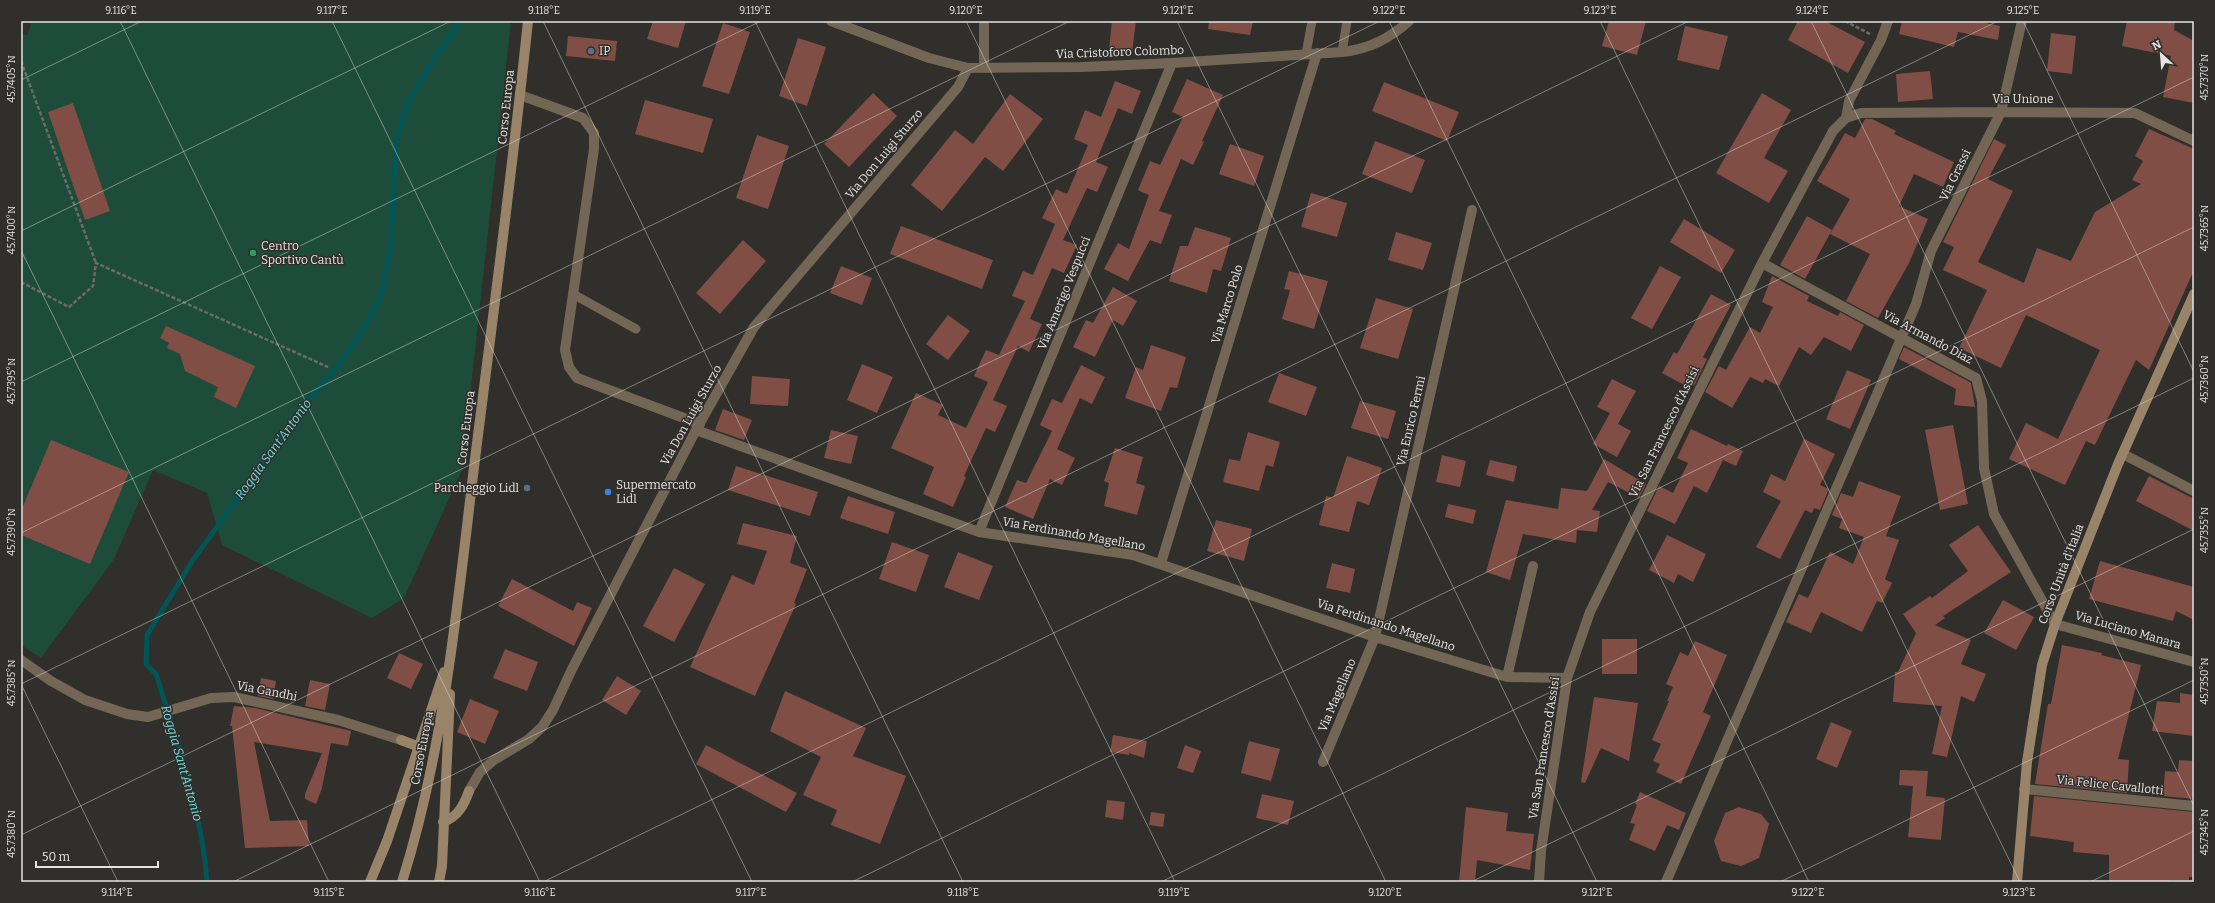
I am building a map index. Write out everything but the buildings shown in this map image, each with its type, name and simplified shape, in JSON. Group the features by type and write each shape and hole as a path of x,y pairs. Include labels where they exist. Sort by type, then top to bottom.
{"main road":[{"name":"Corso Europa","path":"402,882 429,781 453,646 528,21"},
{"name":"Corso Unità d'Italia","path":"2017,882 2024,789 2042,665 2055,624 2123,454 2194,294"},
{"path":"370,882 387,841 453,646"},
{"path":"439,882 442,866 453,646"},
{"path":"401,740 418,746"},
{"path":"443,822 453,818 461,809 469,790"}],"street":[{"name":"Via Cristoforo Colombo","path":"831,21 929,58 968,68 1082,67 1172,63 1361,50 1377,44 1397,32 1409,21"},
{"path":"984,21 984,67"},
{"path":"1846,118 1849,101 1881,40 1888,21"},
{"name":"Via Grassi","path":"1666,882 1916,304 1931,252 2001,112 2022,21"},
{"name":"Via Marco Polo","path":"1161,563 1317,53"},
{"name":"Via Amerigo Vespucci","path":"979,532 1172,63"},
{"name":"Via Don Luigi Sturzo","path":"469,790 480,772 494,760 529,739 542,727 553,710 572,669 698,427 754,328 958,87 968,68"},
{"name":"Via Ferdinando Magellano","path":"520,95 583,118 594,133 594,149 565,350 569,367 577,378 698,427 979,532 1134,555 1375,637 1507,677 1567,678"},
{"name":"Via Unione","path":"1846,118 1861,113 2135,113 2194,141"},
{"name":"Via San Francesco d'Assisi","path":"1539,882 1541,851 1567,678 1590,612 1762,263 1833,131 1846,118"},
{"name":"Via Enrico Fermi","path":"1375,637 1472,210"},
{"name":"Via Armando Diaz","path":"1762,263 1976,378 1982,401 1984,468 1994,514 2055,624"},
{"path":"2123,454 2194,491"},
{"path":"1507,677 1533,566"},
{"name":"Via Luciano Manara","path":"2055,624 2194,662"},
{"name":"Via Magellano","path":"1323,762 1375,637"},
{"name":"Via Gandhi","path":"21,660 51,681 85,700 127,714 148,717 211,698 234,697 338,720 401,740"},
{"name":"Via Felice Cavallotti","path":"2024,789 2194,806"}],"lane":[{"path":"1306,54 1312,21"},
{"path":"1342,52 1347,21"},
{"path":"573,294 636,329"}],"path":[{"path":"1845,21 1881,40"},
{"path":"21,61 96,263 93,286 69,307 21,282"},
{"path":"96,263 328,367"}],"green space":[{"name":"Centro Sportivo Cantù","path":"32,21 511,21 462,470 404,598 372,618 222,545 207,493 153,470 114,559 41,658 21,645 21,34 27,35"}],"waterway":[{"name":"Roggia Sant'Antonio","path":"207,882 200,829 188,776 156,674 146,664 147,635 193,560 308,401 342,360 365,327 381,296 391,243 396,141 407,105 434,59 461,21"}],"place":[{"name":"IP","path":"591,51"},
{"name":"Centro Sportivo Cantù","path":"253,253"},
{"name":"Parcheggio Lidl","path":"527,488"},
{"name":"Supermercato Lidl","path":"608,492"}]}
